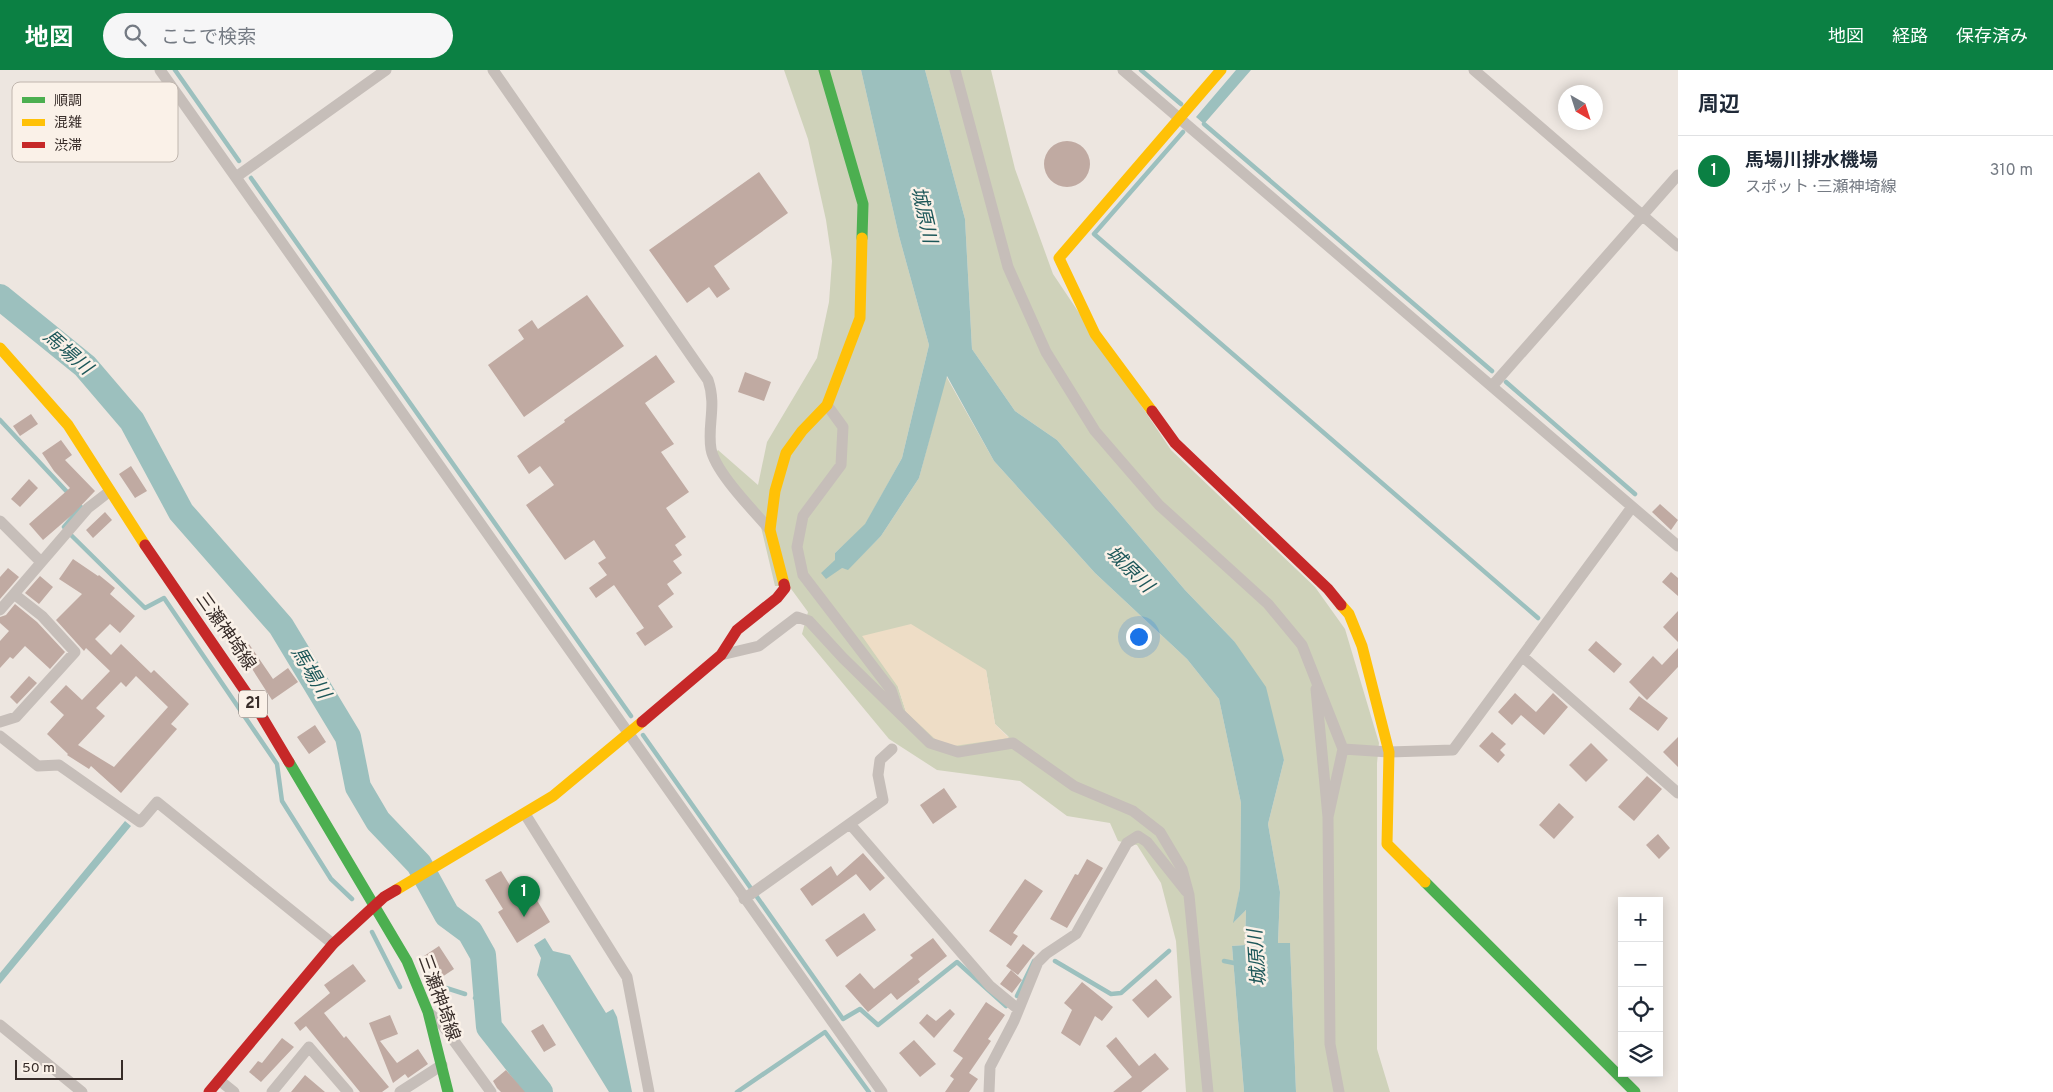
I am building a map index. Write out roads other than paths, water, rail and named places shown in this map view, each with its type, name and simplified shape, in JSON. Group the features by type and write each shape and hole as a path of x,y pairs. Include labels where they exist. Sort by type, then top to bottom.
{"street":[{"path":"160,70 169,82"},
{"path":"236,177 386,70"},
{"path":"492,70 708,380 714,396 711,449 717,465 770,530"},
{"path":"209,1092 333,944 376,907 384,897 553,796 721,655 737,630 777,598 785,588 770,530 775,491 786,453 802,431 827,405 860,318 863,204 824,70"},
{"path":"955,70 1008,267 1046,352 1095,431 1159,505 1268,604 1302,645 1343,749 1328,817"},
{"path":"1123,70 1493,385 1678,546"},
{"path":"1221,70 1059,258 1095,334 1175,443 1328,589 1349,614 1362,646 1389,752 1387,844 1635,1092"},
{"path":"1474,70 1678,246"},
{"path":"178,95 627,734 882,1092"},
{"path":"1493,385 1678,175"},
{"name":"三瀬神埼線","path":"0,348 68,425 160,568 258,710 408,960 428,1012 448,1092"},
{"path":"827,405 843,427 840,465 803,516 796,547 803,575 891,690 900,716"},
{"path":"0,610 40,561 88,508 110,491"},
{"path":"1343,749 1389,752 1452,750 1523,657 1632,507"},
{"path":"0,521 40,561"},
{"path":"0,722 16,717 75,652 42,616 14,594"},
{"path":"721,655 759,646 797,617 810,620 843,658 930,744 958,752 1013,743 1074,786 1133,811 1160,832 1182,868 1189,894 1208,1092"},
{"path":"1523,657 1678,793"},
{"path":"1314,673 1328,817 1330,1044 1339,1092"},
{"path":"0,736 38,766 59,765 140,822 157,802 333,944"},
{"path":"744,899 883,800 878,775 880,760 892,750"},
{"path":"525,814 627,977 649,1092"},
{"path":"850,824 990,986 1018,1009"},
{"path":"989,1092 990,1067 1038,962 1046,954 1076,934 1127,842 1138,836 1148,842 1189,894"},
{"path":"428,1012 441,1023 491,1092"},
{"path":"0,1025 82,1092"},
{"path":"272,1092 309,1047 348,1092"},
{"path":"400,1092 442,1065"},
{"path":"219,1080 234,1092"}],"water":[{"name":"城原川","path":"861,70 925,70 965,219 972,349 1015,411 1057,440 1185,590 1234,641 1266,687 1284,760 1268,824 1280,892 1278,943 1290,943 1296,1092 1244,1092 1232,946 1245,945 1246,910 1233,923 1240,888 1241,803 1219,699 1187,659 1095,573 994,461 947,376 919,478 881,536 848,570 842,568 826,579 821,573 835,560 835,553 865,524 902,458 929,345 899,236"},
{"path":"1236,70 1251,70 1204,124 1196,117"},
{"path":"125,821 131,826 0,984 0,973"},
{"path":"545,938 553,951 570,955 606,1013 613,1009 617,1017 632,1092 609,1092 537,975 541,958 534,945"}],"waterway":[{"path":"175,70 239,161"},
{"path":"1141,70 1181,104"},
{"path":"1204,124 1492,371"},
{"path":"1183,132 1094,234 1538,618"},
{"path":"251,178 631,716"},
{"name":"馬場川","path":"0,297 85,366 132,421 181,512 281,626 348,737 358,787 378,821 419,864 447,915 470,932 483,955 489,1027 540,1092"},
{"path":"1506,382 1635,494"},
{"path":"0,420 69,494"},
{"path":"64,527 81,507 78,504"},
{"path":"72,536 145,608 164,598 277,764 282,801 331,879 352,899"},
{"path":"643,735 843,1019 860,1009 878,1025 957,962 1006,1006"},
{"path":"372,932 400,987"},
{"path":"1055,961 1111,994 1121,993 1169,951"},
{"path":"1017,996 1034,961"},
{"name":"城原川","path":"1224,961 1239,964"},
{"path":"440,986 465,994"},
{"path":"475,998 486,1002"},
{"path":"737,1092 825,1032 869,1092"}],"place":[{"name":"馬場川排水機場","path":"524,917"}]}
